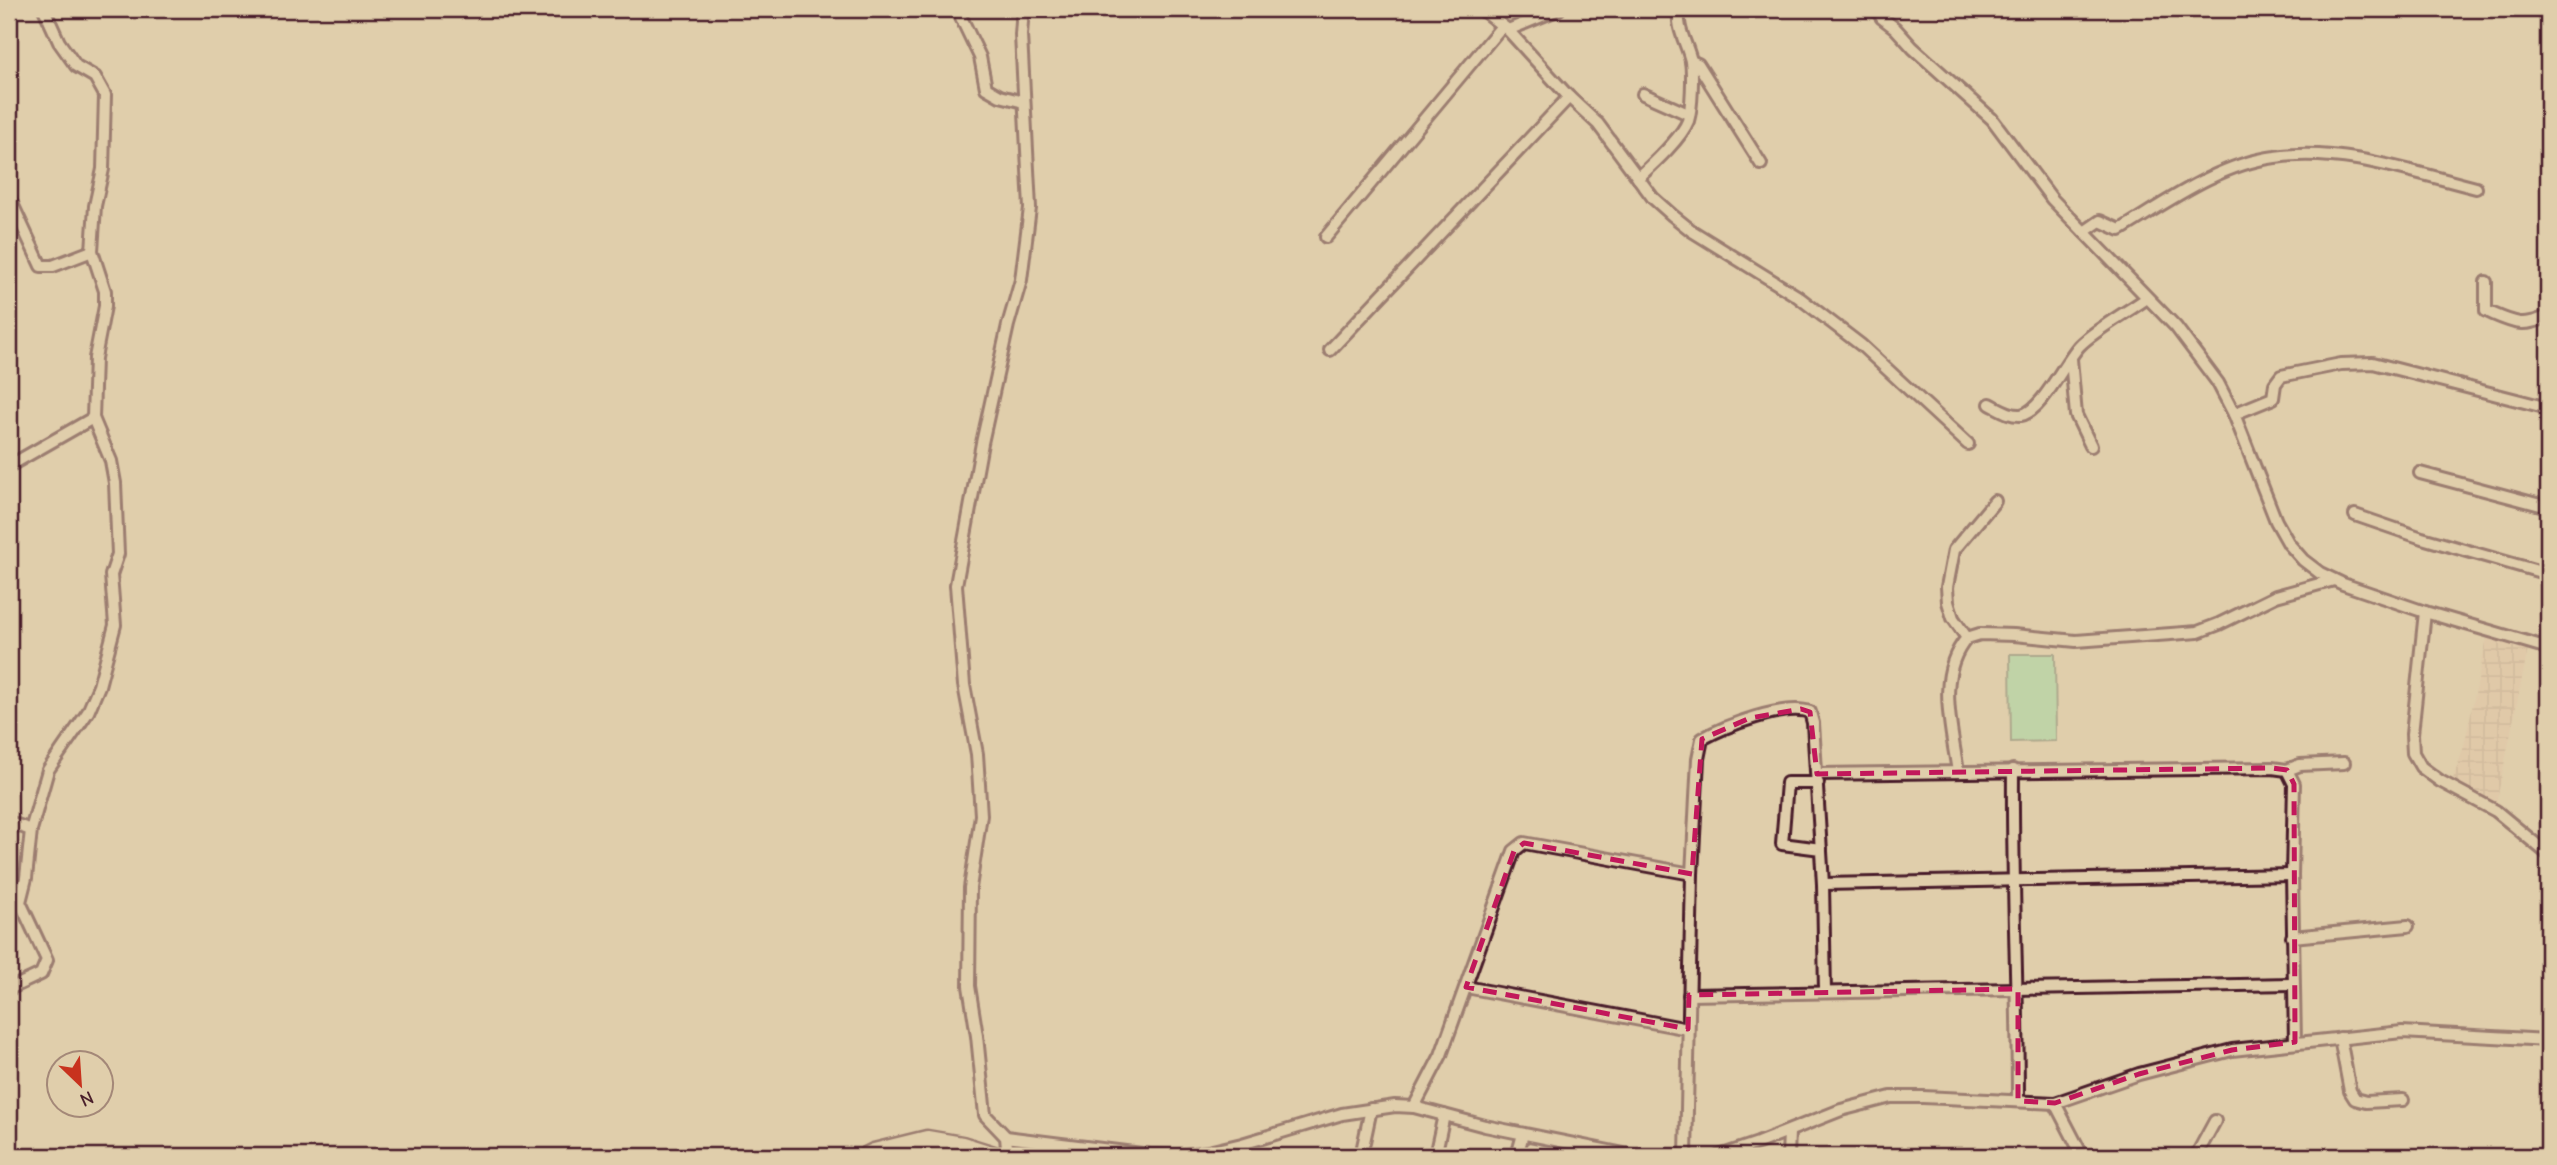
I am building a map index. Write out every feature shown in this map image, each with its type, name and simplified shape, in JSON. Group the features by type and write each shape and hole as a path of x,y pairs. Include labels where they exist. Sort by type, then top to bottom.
{"street":[{"path":"9,989 41,974 47,960 20,902 26,877 31,830 48,770 88,712 108,654 115,625 111,575 118,554 115,483 111,461 93,418 95,358 105,306 104,291 92,251 95,206 103,169 105,95 95,77 76,66 44,9"},
{"path":"957,9 980,57 986,88 1000,96 1024,102"},
{"path":"1012,1156 1006,1138 985,1115 969,986 970,888 981,815 977,754 964,685 956,585 1007,325 1021,280 1030,208 1021,35 1023,9"},
{"path":"1481,9 1505,28 1598,124 1653,198 1682,223 1797,296 1861,345 1968,444"},
{"path":"1326,237 1505,28 1559,9"},
{"path":"1638,178 1662,157 1688,121 1691,61 1677,19 1681,9"},
{"path":"1867,9 1879,13 1986,113 2052,199 2176,327 2218,383 2234,414 2276,521 2289,544 2303,560 2319,573 2334,580 2425,612 2548,648"},
{"path":"1691,61 1698,64 1761,164"},
{"path":"1643,94 1688,114"},
{"path":"1330,350 1569,97"},
{"path":"2084,232 2100,221 2120,230 2221,173 2273,157 2302,155 2372,163 2476,188"},
{"path":"9,197 41,266 53,266 92,251"},
{"path":"2486,282 2486,311 2519,324 2529,324 2548,316"},
{"path":"1990,404 2010,414 2023,415 2039,401 2080,345 2147,298"},
{"path":"2071,359 2076,415 2091,446"},
{"path":"2234,414 2273,398 2275,384 2281,376 2341,364 2362,363 2373,363 2548,408"},
{"path":"9,466 93,418"},
{"path":"2420,473 2548,507"},
{"path":"1967,638 1953,618 1948,602 1947,587 1954,550 1995,501"},
{"path":"2355,515 2421,538 2548,573"},
{"path":"1958,772 1948,690 1955,654 1967,638 1980,634 2076,641 2198,632 2276,596 2334,580"},
{"path":"2425,612 2413,753 2421,767 2440,781 2496,811 2548,854"},
{"path":"1686,1156 1692,874 1698,759 1702,739 1719,729 1750,718 1801,709 1810,712 1814,723 1825,992"},
{"path":"1821,849 1782,844 1787,783 1818,778 2013,770 2287,770 2300,765 2344,763"},
{"path":"2013,770 2012,880 2018,989 2018,1101"},
{"path":"2287,770 2294,784 2292,984 2295,1042"},
{"path":"9,822 31,830"},
{"path":"1414,1107 1441,1055 1514,851 1524,843 1692,874"},
{"path":"1822,884 2292,875"},
{"path":"2292,937 2408,926"},
{"path":"1689,995 2292,984"},
{"path":"1466,987 1689,1029"},
{"path":"1719,1156 1789,1132 1841,1110 1891,1097 2055,1103 2139,1074 2232,1051 2402,1032 2548,1040"},
{"path":"2340,1038 2350,1091 2355,1099 2366,1102 2403,1100"},
{"path":"2055,1103 2082,1155 2086,1156"},
{"path":"1006,1138 1131,1154 1177,1156 1208,1152 1317,1121 1371,1109 1414,1107 1602,1153 1634,1156"},
{"path":"1361,1156 1371,1109"},
{"path":"1435,1156 1444,1115"},
{"path":"2196,1156 2215,1121"},
{"path":"1788,1156 1789,1132"},
{"path":"1517,1156 1523,1134"},
{"path":"866,1156 927,1139 947,1149 997,1156"}],"highlighted area":[{"path":"1801,709 1810,712 1817,774 2272,768 2287,770 2294,784 2295,1042 2232,1050 2139,1074 2055,1103 2018,1101 2018,989 1689,995 1688,1029 1466,987 1514,851 1524,843 1692,874 1702,739 1750,718"}],"shaded area":[{"path":"2487,638 2528,649 2496,804 2453,779 2464,746"}],"green space":[{"path":"2010,654 2055,654 2056,741 2011,742"}]}
